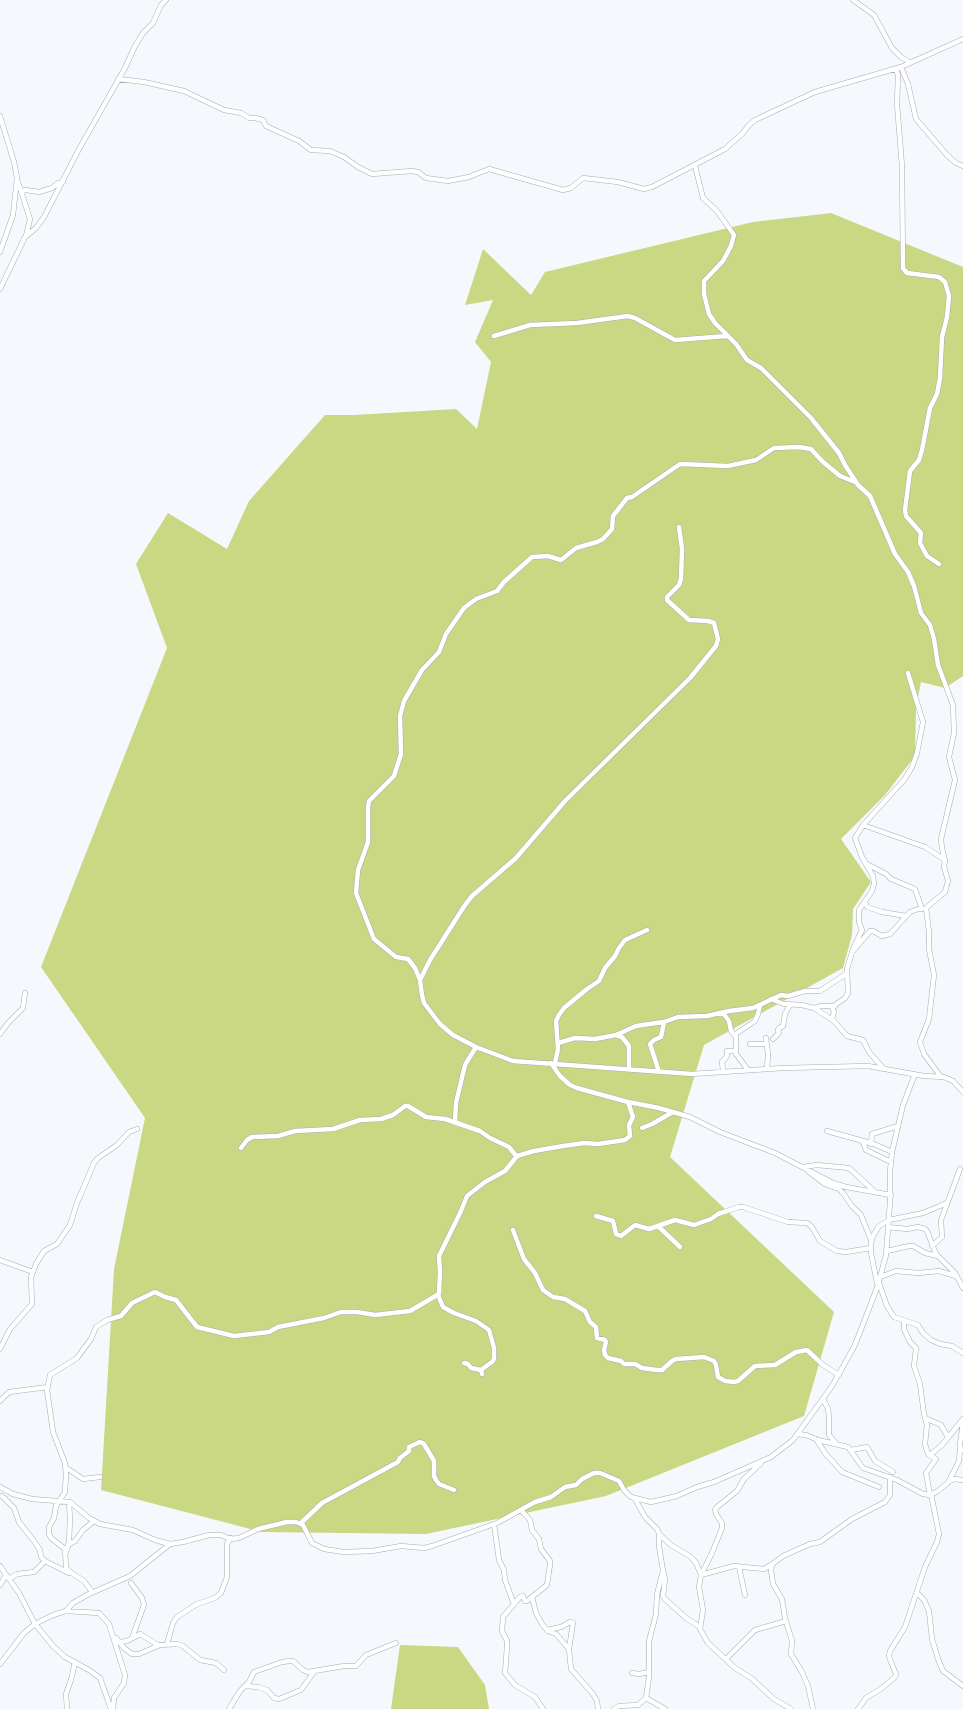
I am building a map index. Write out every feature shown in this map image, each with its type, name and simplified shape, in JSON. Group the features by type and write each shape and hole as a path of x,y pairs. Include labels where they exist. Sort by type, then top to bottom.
{"street":[{"path":"25,237 40,223 138,40 153,23 161,5 166,0"},
{"path":"853,0 874,15 892,48 900,57 909,62"},
{"path":"118,80 144,82 184,91 224,110 241,113 249,118 263,120 266,126 279,130 284,135 299,141 311,150 330,151 372,174 412,171 418,172 426,178 448,181 469,177 489,169 563,190 571,188 584,178 618,182 644,189 695,166 729,147 749,124 755,120 817,92 901,67 963,39"},
{"path":"901,67 908,84 916,119 947,155 963,166"},
{"path":"894,69 897,71 898,76 897,104 902,166 903,268 907,273 940,277 945,282 949,294 948,312 942,337 940,378 937,394 930,408 919,460 910,471 904,510 906,516 921,532 920,543 927,556 939,564"},
{"path":"0,116 30,219 25,237 0,289"},
{"path":"695,166 703,198 717,211 734,234 724,261 706,278 704,283 709,314 713,321 736,344 747,360 761,368 811,418 839,453 855,482 870,496 896,554 914,586 920,610 932,631 938,665 953,705 954,732 949,757 955,780 942,835 944,867 948,878 947,889 926,908 929,949 934,975 929,1019 920,1042 924,1054 941,1076"},
{"path":"0,252 13,215 17,178"},
{"path":"22,191 39,192 63,182"},
{"path":"494,336 537,324 577,323 628,316 675,340 728,336"},
{"path":"855,482 840,476 811,449 799,447 774,448 756,460 728,466 680,464 632,497 627,498 613,516 610,532 603,539 576,548 561,560 548,556 532,557 504,582 497,591 476,599 464,608 446,634 438,652 422,670 404,701 400,716 401,754 394,777 369,801 368,845 358,870 357,896 374,939 396,957 408,959 415,968 420,980 422,995 431,1014 440,1024 453,1035 476,1047 513,1060 692,1074 859,1065 941,1076 953,1081 963,1092"},
{"path":"420,980 430,960 472,896 523,851 565,801 686,681 716,646 718,639 714,623 690,620 667,600 667,597 679,585 682,579 682,549 679,527"},
{"path":"814,1008 825,1005 834,1006 847,996 846,974 851,954 862,930 858,912 860,906 872,891 874,884 873,876 859,852 855,839 863,825 904,780 912,767 917,753 923,722 908,673"},
{"path":"863,825 925,847 945,860"},
{"path":"866,863 886,874 891,879 915,889 921,908 927,916"},
{"path":"865,902 867,907 906,916"},
{"path":"851,954 870,931 882,936 890,934 913,910 921,908"},
{"path":"647,930 624,940 615,956 605,968 599,981 562,1011 556,1021 558,1048 553,1063 560,1076 570,1085 692,1118 720,1132 775,1153 839,1185 891,1195"},
{"path":"558,1043 570,1039 595,1039 616,1035 636,1026 663,1022 673,1018 708,1016 756,1008 781,995 789,996 805,991 820,991 829,987 846,974"},
{"path":"0,1034 23,1008 25,993"},
{"path":"771,999 780,1004 802,1005 814,1008 832,1019 847,1036 863,1040 869,1052 883,1068"},
{"path":"734,1035 755,1021 760,1005"},
{"path":"773,1039 779,1033 779,1028 783,1026 785,1014 790,1005"},
{"path":"832,1019 834,1012 832,1008 834,1006"},
{"path":"723,1013 729,1021 731,1031 736,1037 737,1056 748,1070"},
{"path":"659,1072 650,1044 654,1040 661,1038 663,1022"},
{"path":"616,1035 622,1037 629,1046 629,1068"},
{"path":"766,1038 767,1069"},
{"path":"750,1044 766,1044"},
{"path":"454,1122 458,1092 465,1065 476,1047"},
{"path":"723,1071 722,1062 727,1056 727,1051 736,1050"},
{"path":"302,1523 314,1544 329,1550 344,1552 385,1550 401,1546 424,1548 494,1524 535,1502 551,1497 565,1488 576,1485 582,1479 594,1473 599,1472 619,1481 628,1495 635,1499 651,1502 677,1496 771,1458 786,1447 797,1434 839,1375 854,1347 879,1281 887,1251 892,1152 903,1105 916,1074"},
{"path":"464,1363 468,1364 472,1369 481,1372 494,1359 494,1348 489,1330 476,1321 443,1307 438,1295 440,1272 438,1256 461,1211 465,1198 485,1182 504,1171 516,1157 534,1151 568,1145 598,1144 625,1140 630,1136 630,1125 633,1117 628,1102"},
{"path":"241,1148 252,1137 278,1136 295,1131 334,1129 360,1120 381,1119 397,1113 405,1106 412,1107 426,1117 442,1118 480,1131 509,1148 516,1157"},
{"path":"642,1128 673,1112"},
{"path":"871,1144 872,1134 898,1126"},
{"path":"0,1349 10,1329 32,1304 31,1277 40,1255 57,1244 70,1225 76,1203 94,1163 117,1145 129,1132 137,1129"},
{"path":"827,1131 892,1152"},
{"path":"863,1142 867,1150 891,1162"},
{"path":"799,1166 816,1165 849,1168 876,1193"},
{"path":"799,1166 843,1193 852,1206 862,1215 872,1240"},
{"path":"932,1246 942,1237 941,1220 960,1169"},
{"path":"947,1203 923,1213 888,1220 879,1226 872,1240 871,1248 879,1281 891,1314 904,1322 918,1325 931,1340 952,1346 963,1353"},
{"path":"596,1216 613,1221 616,1234 620,1236 635,1225 649,1229 676,1220 691,1226 711,1219 719,1213 743,1207 788,1222 807,1223 820,1241 837,1251 846,1252 871,1248"},
{"path":"658,1226 680,1247"},
{"path":"888,1227 922,1228 927,1231 938,1256 957,1276 963,1288"},
{"path":"513,1230 524,1258 535,1273 543,1290 553,1297 565,1299 585,1311 590,1322 596,1327 597,1338 606,1342 604,1350 605,1356 608,1358 624,1364 635,1364 642,1368 662,1370 676,1359 704,1357 714,1361 718,1377 724,1381 734,1382 738,1381 755,1366 775,1365 796,1352 806,1350 823,1365 839,1375"},
{"path":"887,1251 909,1246 938,1256"},
{"path":"0,1260 33,1272"},
{"path":"879,1281 896,1271 918,1273 940,1271 957,1276"},
{"path":"66,1554 62,1546 49,1534 49,1527 54,1518 56,1506 65,1490 66,1467 53,1432 47,1395 48,1387 50,1374 77,1358 90,1341 96,1327 107,1320 121,1316 132,1303 155,1292 177,1301 197,1327 234,1336 269,1332 341,1312 357,1312 369,1316 405,1312 438,1295"},
{"path":"858,1709 866,1698 882,1688 895,1676 896,1672 889,1656 890,1651 905,1627 925,1567 939,1534 927,1472 936,1460 930,1455 925,1444 927,1425 924,1418 920,1384 913,1363 916,1348 910,1342 904,1329 904,1322"},
{"path":"0,1401 9,1392 48,1387"},
{"path":"823,1399 828,1409 830,1435 837,1444"},
{"path":"924,1418 941,1425 948,1438"},
{"path":"930,1455 942,1445 963,1421"},
{"path":"948,1483 962,1451 963,1421"},
{"path":"797,1434 848,1447 861,1467 890,1477 923,1494 931,1494 955,1479 963,1480"},
{"path":"816,1439 825,1453 842,1472 879,1487"},
{"path":"0,1487 11,1493 32,1499 69,1502 94,1521 107,1526 137,1532 170,1544 209,1535 239,1538 258,1529 278,1524 287,1522 302,1523 322,1503 398,1462 400,1458 409,1452 408,1447 420,1442 424,1444 434,1461 434,1476 436,1480 439,1484 454,1490"},
{"path":"851,1450 868,1448 875,1461 893,1472"},
{"path":"763,1461 744,1479 736,1491 716,1508 716,1514 722,1523 722,1528 701,1575 699,1587 703,1610 700,1627 708,1643 737,1670 751,1678 771,1698 792,1709"},
{"path":"66,1467 83,1479 100,1477"},
{"path":"701,1575 731,1567 764,1569 783,1556 810,1544 820,1542 852,1519 885,1502 890,1495 890,1477"},
{"path":"1,1496 11,1493"},
{"path":"1,1496 14,1508 19,1522 37,1544 41,1557 45,1561 84,1580 92,1592"},
{"path":"635,1499 645,1517 657,1529 659,1534 665,1579 664,1599 700,1627"},
{"path":"69,1502 71,1513 66,1568 73,1574"},
{"path":"521,1510 530,1520 532,1530 539,1539 541,1549 550,1561 550,1565 547,1585 526,1601 522,1596 502,1620 502,1631 507,1641 505,1673 515,1685 535,1697 543,1709"},
{"path":"68,1544 75,1541 83,1530 94,1521"},
{"path":"494,1524 499,1560 504,1570 505,1580 514,1604"},
{"path":"659,1534 671,1545 691,1557 701,1575"},
{"path":"167,1644 173,1624 177,1618 197,1604 215,1598 221,1593 227,1577 226,1544 231,1538"},
{"path":"66,1611 73,1603 92,1592 130,1576 170,1544"},
{"path":"0,1585 8,1577 34,1571 45,1561"},
{"path":"773,1564 771,1570 774,1584 782,1599 792,1641 791,1654 801,1669 808,1686 813,1709"},
{"path":"0,1566 19,1593 35,1624 59,1653 100,1678 112,1709"},
{"path":"738,1567 745,1594"},
{"path":"614,1709 624,1705 638,1705 646,1698 649,1672 648,1641 656,1614 657,1594 663,1570"},
{"path":"131,1583 142,1598 144,1605 132,1638"},
{"path":"917,1593 924,1600 929,1611 932,1639 943,1669 963,1686"},
{"path":"532,1597 542,1624 547,1630 556,1634 569,1648"},
{"path":"0,1664 24,1633 35,1624 66,1611 80,1610 99,1613 110,1624 125,1675 124,1683 114,1698 112,1709"},
{"path":"726,1660 755,1630 786,1621"},
{"path":"547,1630 563,1627 570,1622 573,1624 569,1648 572,1670 593,1694 598,1709"},
{"path":"120,1642 127,1641 136,1635 143,1635 158,1645"},
{"path":"114,1636 130,1653 135,1655 158,1645 183,1646 200,1660 216,1663 224,1670"},
{"path":"229,1709 254,1672 282,1662 293,1662 303,1670 314,1672 344,1666 356,1666 360,1664 366,1654 396,1643"},
{"path":"67,1709 66,1694 72,1680 75,1662"},
{"path":"246,1686 267,1690 274,1698 279,1699 301,1690 314,1672"},
{"path":"632,1673 649,1672"},
{"path":"646,1698 665,1709"}],"green space":[{"path":"831,213 963,267 963,676 945,688 921,682 916,707 915,756 885,795 841,839 871,882 853,909 852,935 843,968 704,1045 670,1157 834,1312 804,1416 606,1496 426,1534 262,1532 101,1490 114,1269 145,1118 41,967 167,648 136,564 168,513 227,549 249,501 325,415 456,409 477,429 491,362 475,342 493,300 465,305 483,249 531,295 545,272 753,222"},
{"path":"400,1645 458,1647 485,1685 489,1709 391,1709"}]}
